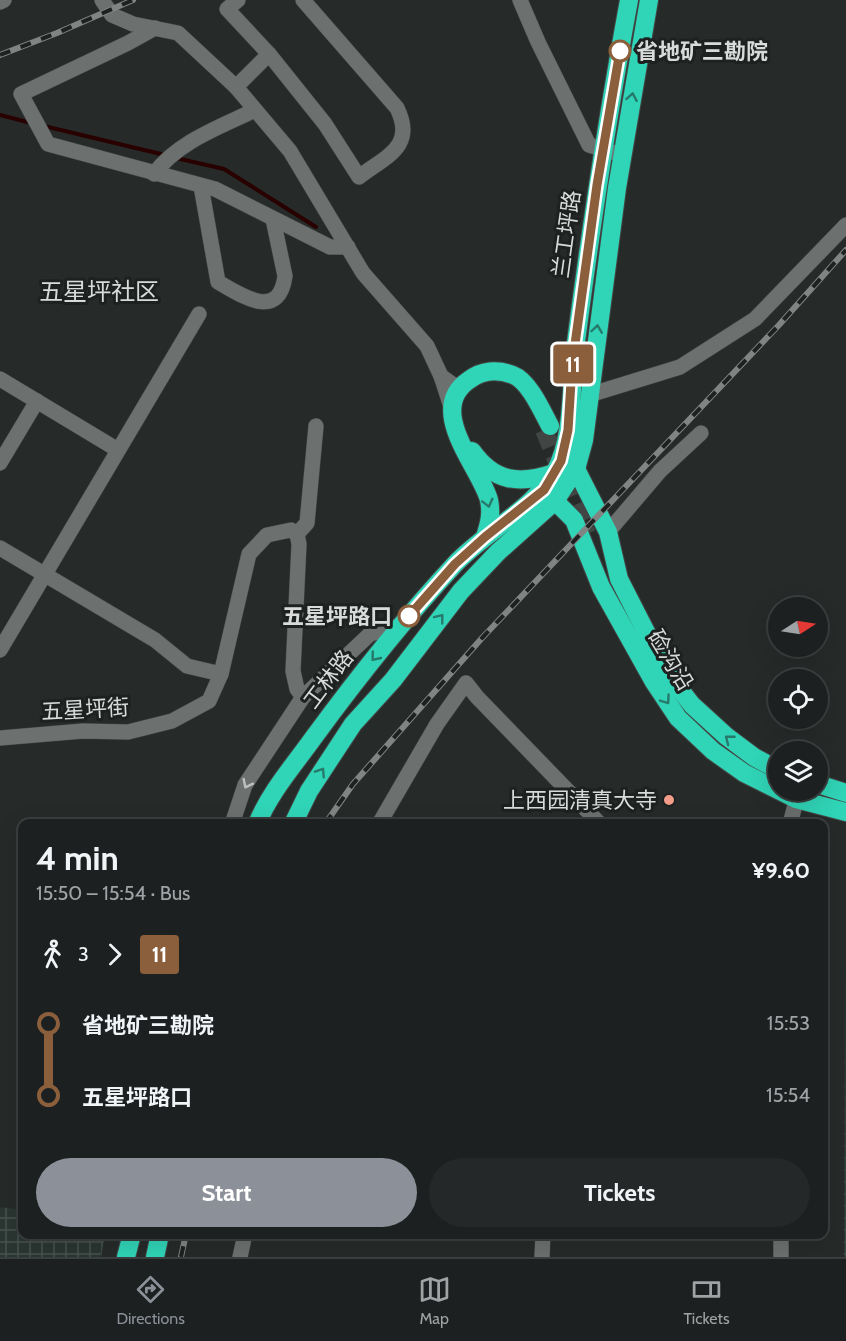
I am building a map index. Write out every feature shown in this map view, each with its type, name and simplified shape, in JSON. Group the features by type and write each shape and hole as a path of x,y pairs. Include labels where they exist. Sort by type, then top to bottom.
{"highway":[{"name":"兰工坪路","path":"554,473 561,461 568,430 572,366 603,150 629,0"},
{"name":"兰工坪路","path":"576,469 580,457 622,155 649,0"},
{"path":"485,537 491,515 488,498 462,448 454,425 456,394 465,383 476,375 489,371 504,371 517,377 534,396 547,428 513,383 501,379 490,380 474,387 466,395 461,408 462,427 468,444 483,465 500,476 516,481 537,479 554,473"},
{"path":"576,469 594,505 597,531 636,650"},
{"name":"工林路","path":"295,819 309,791 353,724 393,680 461,591 498,552 555,501 576,469"},
{"name":"工林路","path":"259,819 284,778 399,626 455,564 544,490 554,473"},
{"name":"硷沟沿","path":"555,501 574,520 601,587 654,682 678,718 713,751 744,773 768,783"},
{"path":"574,520 579,508 594,505"},
{"name":"硷沟沿","path":"597,531 667,673 692,705 726,736 768,765"},
{"path":"828,787 846,793"},
{"name":"硷沟沿","path":"814,801 846,812"},
{"path":"126,1257 131,1239"},
{"path":"155,1257 159,1239"}],"street":[{"path":"0,2 4,0"},
{"path":"102,0 112,15 133,24 178,33 236,87 290,151 363,273 427,346 441,376 453,413"},
{"path":"238,0 227,9 269,54 325,124 359,177 401,144 404,132 403,119 397,108 303,0"},
{"path":"520,0 589,145 622,155"},
{"path":"154,28 128,43 21,94 48,144 215,189 330,247 348,247"},
{"path":"236,87 269,54"},
{"path":"154,174 165,160 180,148 255,110"},
{"path":"201,186 218,282 249,301 266,302 280,292 284,284 285,276 273,219"},
{"path":"589,395 680,367 755,319 846,225"},
{"path":"0,651 199,314"},
{"path":"441,376 455,386 465,383"},
{"path":"0,379 118,450"},
{"path":"0,464 37,401"},
{"path":"303,697 297,689 293,671 299,544 297,534 307,523 316,426"},
{"path":"597,531 701,433"},
{"name":"五星坪街","path":"0,738 83,730 128,732 172,721 209,701 221,674 249,554 267,535 291,530 297,534"},
{"path":"0,548 155,640 187,666 221,674"},
{"path":"234,819 245,785 303,697 370,634 399,626"},
{"path":"382,819 436,724 466,683 483,704 595,819"},
{"path":"791,819 796,801"},
{"path":"240,1257 244,1239"},
{"path":"542,1257 543,1239"},
{"path":"781,1239 781,1257"}],"shaded area":[{"path":"845,954 846,1257 844,1257"},
{"path":"0,1207 18,1209 18,1239 104,1239 101,1257 0,1257"}],"waterway":[{"path":"0,115 31,123"},
{"path":"44,126 165,155"},
{"path":"176,158 224,169 316,227"}],"tunnel":[{"path":"544,430 587,534"}],"railway":[{"path":"0,55 133,0"},
{"path":"328,819 353,784 482,638 779,325 846,250"},
{"path":"181,1257 185,1239"}],"bus line":[{"name":"11","path":"409,616 455,564 544,490 561,461 568,430 572,366 597,185 620,51"}],"place":[{"name":"省地矿三勘院","path":"620,51"},
{"name":"五星坪路口","path":"409,616"},
{"name":"上西园清真大寺","path":"669,800"}],"district":[{"name":"五星坪社区","path":"99,292"}]}
